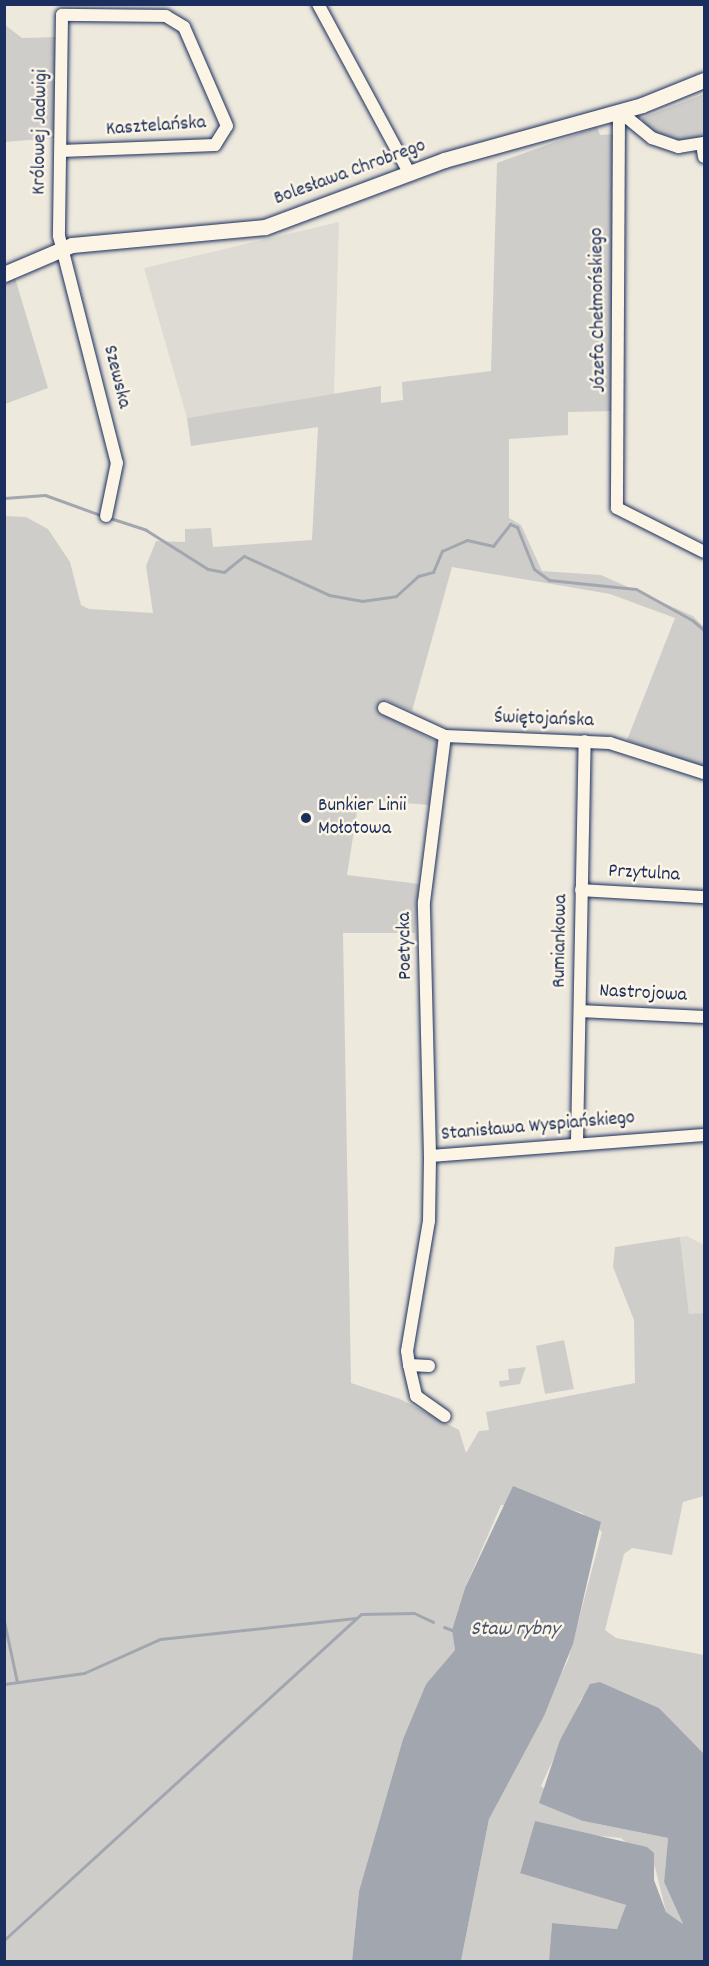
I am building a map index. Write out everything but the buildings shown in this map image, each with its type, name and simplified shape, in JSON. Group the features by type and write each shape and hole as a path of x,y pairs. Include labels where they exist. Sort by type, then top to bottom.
{"street":[{"path":"318,4 409,172"},
{"name":"Kasztelańska","path":"61,151 206,148 227,126 177,21 62,15"},
{"name":"Królowej Jadwigi","path":"62,15 63,248"},
{"name":"Bolesława Chrobrego","path":"4,274 63,248 265,227 409,172 619,111 705,80"},
{"path":"619,111 651,138 678,147 703,144 705,157"},
{"name":"Józefa Chełmońskiego","path":"619,111 617,508 705,552"},
{"name":"Szewska","path":"63,248 117,463 106,516"},
{"name":"Świętojańska","path":"384,708 445,736 585,741 638,750 705,773"},
{"name":"Poetycka","path":"430,1156 424,902 445,736"},
{"name":"Rumiankowa","path":"577,1141 585,741"},
{"name":"Przytulna","path":"581,890 705,897"},
{"name":"Nastrojowa","path":"580,1011 705,1017"},
{"name":"Stanisława Wyspiańskiego","path":"409,1365 418,1283 429,1221 430,1156 577,1141 705,1135"},
{"path":"429,1366 409,1365 417,1396 445,1416"}],"shaded area":[{"path":"5,25 22,38 59,37 54,138 5,142"},
{"path":"704,94 704,137 685,142 645,129 642,118"},
{"path":"597,127 600,135 616,134 614,411 568,412 568,435 509,439 509,518 521,525 542,571 601,575 693,616 704,627 704,767 627,740 675,618 610,594 452,567 412,711 386,700 381,714 437,742 429,805 359,799 347,875 419,884 415,933 343,933 351,1383 400,1399 459,1430 466,1453 479,1431 489,1430 486,1412 635,1383 634,1320 613,1267 615,1247 680,1237 689,1314 704,1313 704,1496 683,1502 672,1555 632,1548 624,1554 605,1630 616,1638 704,1655 704,1758 659,1708 600,1682 581,1699 541,1786 583,1821 668,1838 664,1882 683,1924 666,1912 655,1867 621,1838 571,1833 535,1822 520,1872 626,1905 617,1929 552,1923 549,1961 461,1961 489,1819 568,1660 602,1532 582,1513 561,1506 501,1505 465,1588 452,1630 455,1650 426,1684 403,1739 359,1891 352,1961 5,1962 5,516 26,517 48,529 70,562 81,605 89,609 153,613 146,566 156,541 185,542 185,529 211,528 213,547 312,540 318,427 191,446 187,418 381,386 381,403 403,400 402,382 491,371 497,163"},
{"path":"339,222 334,394 187,418 144,268"},
{"path":"15,278 48,388 5,404 5,284"},
{"path":"687,1236 704,1245 704,1313 689,1315 680,1237"},
{"path":"564,1340 574,1389 545,1394 536,1346"},
{"path":"526,1367 520,1384 500,1387 499,1381 509,1380 508,1369"}],"water":[{"name":"Staw rybny","path":"513,1486 601,1522 573,1644 544,1716 489,1819 461,1961 352,1961 359,1891 403,1739 426,1684 455,1650 452,1630 465,1588"},
{"name":"Staw rybny","path":"600,1682 659,1708 704,1754 704,1961 549,1961 552,1923 617,1929 626,1905 520,1873 535,1821 647,1847 654,1853 654,1880 666,1912 683,1924 664,1882 668,1838 583,1821 539,1803 560,1740 590,1684"}],"waterway":[{"path":"4,498 45,495 103,516"},
{"path":"110,518 146,530 208,569 224,572 244,556 329,595 362,601 396,596 418,576 433,572 442,551 467,540 493,546 510,524 517,527 534,569 549,580 636,589 692,620 704,630 704,663"},
{"path":"4,1940 361,1614 414,1613 433,1622"},
{"path":"4,1684 84,1673 160,1639 356,1618"},
{"path":"4,1621 17,1682"},
{"path":"444,1627 452,1630"}],"place":[{"name":"Bunkier Linii Mołotowa","path":"306,818"}]}
